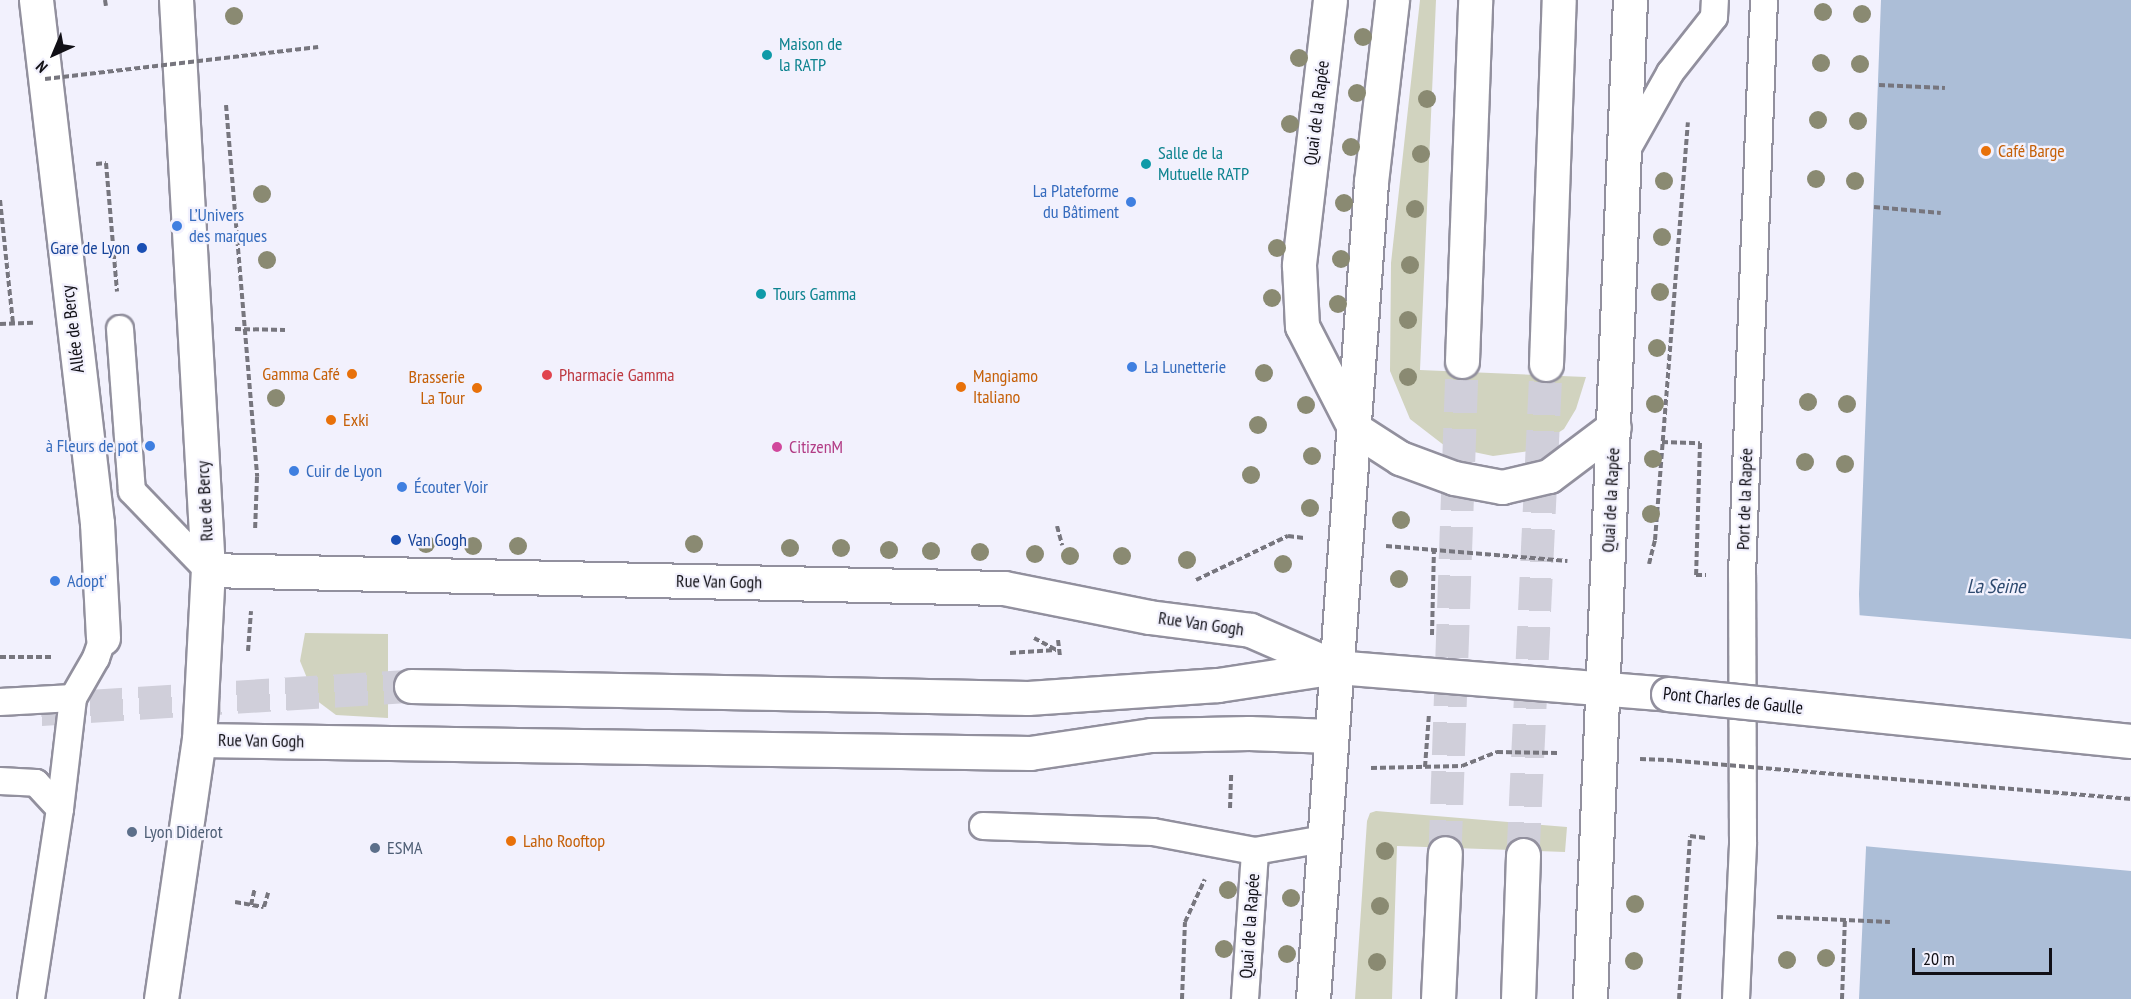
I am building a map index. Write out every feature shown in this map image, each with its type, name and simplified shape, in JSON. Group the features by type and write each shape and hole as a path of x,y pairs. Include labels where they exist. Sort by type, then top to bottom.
{"main road":[{"name":"Allée de Bercy","path":"36,0 97,523 100,648"},
{"name":"Rue de Bercy","path":"161,999 199,740 208,570 176,0"},
{"name":"Quai de la Rapée","path":"1330,0 1299,265 1302,326 1355,429"},
{"path":"1313,999 1343,532 1355,429 1371,182 1392,0"},
{"path":"1462,361 1475,0"},
{"path":"1546,364 1559,0"},
{"name":"Quai de la Rapée","path":"1590,999 1605,690 1630,0"},
{"path":"1355,429 1400,458 1454,478 1502,487 1549,477 1614,427"},
{"name":"Rue Van Gogh","path":"208,570 1004,588 1149,617 1250,630 1335,667"},
{"path":"411,686 1028,698 1218,685 1335,667"},
{"name":"Pont Charles de Gaulle","path":"1335,667 1668,694 2131,741"},
{"name":"Rue Van Gogh","path":"199,740 1030,753 1151,735 1249,732 1331,736"},
{"path":"1438,999 1446,854"},
{"path":"1518,999 1524,855"}],"lane":[{"path":"1625,153 1670,73 1714,17 1715,0"},
{"name":"Port de la Rapée","path":"1736,999 1743,842 1742,575 1764,0"},
{"path":"120,329 132,491 208,570"},
{"path":"31,999 60,809 73,698 100,648"},
{"path":"0,702 73,698"},
{"path":"0,781 36,783 60,809"},
{"path":"983,826 1153,832 1255,851"},
{"name":"Quai de la Rapée","path":"1245,999 1255,851 1324,838"}],"path":[{"path":"105,0 106,6"},
{"path":"45,79 318,46"},
{"path":"220,47 223,70"},
{"path":"1879,86 1945,88"},
{"path":"225,93 257,477 254,571 247,662"},
{"path":"1655,540 1688,112"},
{"path":"85,165 106,163 120,329"},
{"path":"0,200 13,323"},
{"path":"1874,207 1941,213"},
{"path":"1662,442 1700,443 1696,575"},
{"path":"1057,526 1062,545"},
{"path":"1185,580 1197,580 1288,536 1313,538"},
{"name":"Quai de la Rapée","path":"1374,544 1576,562"},
{"path":"1432,621 1434,550"},
{"path":"0,657 58,657"},
{"path":"1425,767 1428,724"},
{"path":"1364,768 1462,766 1497,752 1565,754"},
{"path":"1634,758 2131,799"},
{"path":"1679,999 1690,836"},
{"path":"1182,999 1185,922 1221,845"},
{"path":"251,904 255,888"},
{"path":"235,902 264,907 268,893"},
{"path":"1739,915 1890,922"},
{"path":"1842,999 1845,919"}],"green space":[{"path":"1420,0 1436,0 1420,370 1586,377 1576,409 1564,429 1530,451 1493,456 1445,446 1410,419 1390,371 1391,263"},
{"path":"305,633 388,634 388,718 336,715 316,700 300,661"},
{"path":"1376,811 1567,827 1565,852 1397,846 1392,999 1355,999 1367,821 1370,813"}],"water":[{"name":"La Seine","path":"1881,0 2131,0 2131,999 1859,999 1866,848 1859,594"}],"pier":[{"path":"1857,615 2131,639 2131,871 1863,846"}],"tunnel":[{"path":"1445,853 1462,361"},
{"path":"1523,855 1546,364"},
{"path":"41,709 411,686"}],"place":[{"name":"Maison de la RATP","path":"767,55"},
{"name":"Café Barge","path":"1986,151"},
{"name":"Salle de la Mutuelle RATP","path":"1146,164"},
{"name":"La Plateforme du Bâtiment","path":"1131,202"},
{"name":"L’Univers des marques","path":"177,226"},
{"name":"Gare de Lyon","path":"142,248"},
{"name":"Tours Gamma","path":"761,294"},
{"name":"La Lunetterie","path":"1132,367"},
{"name":"Gamma Café","path":"352,374"},
{"name":"Pharmacie Gamma","path":"547,375"},
{"name":"Mangiamo Italiano","path":"961,387"},
{"name":"Brasserie La Tour","path":"477,388"},
{"name":"Exki","path":"331,420"},
{"name":"à Fleurs de pot","path":"150,446"},
{"name":"CitizenM","path":"777,447"},
{"name":"Cuir de Lyon","path":"294,471"},
{"name":"Écouter Voir","path":"402,487"},
{"name":"Van Gogh","path":"396,540"},
{"name":"Adopt'","path":"55,581"},
{"name":"Lyon Diderot","path":"132,832"},
{"name":"Laho Rooftop","path":"511,841"},
{"name":"ESMA","path":"375,848"}]}
